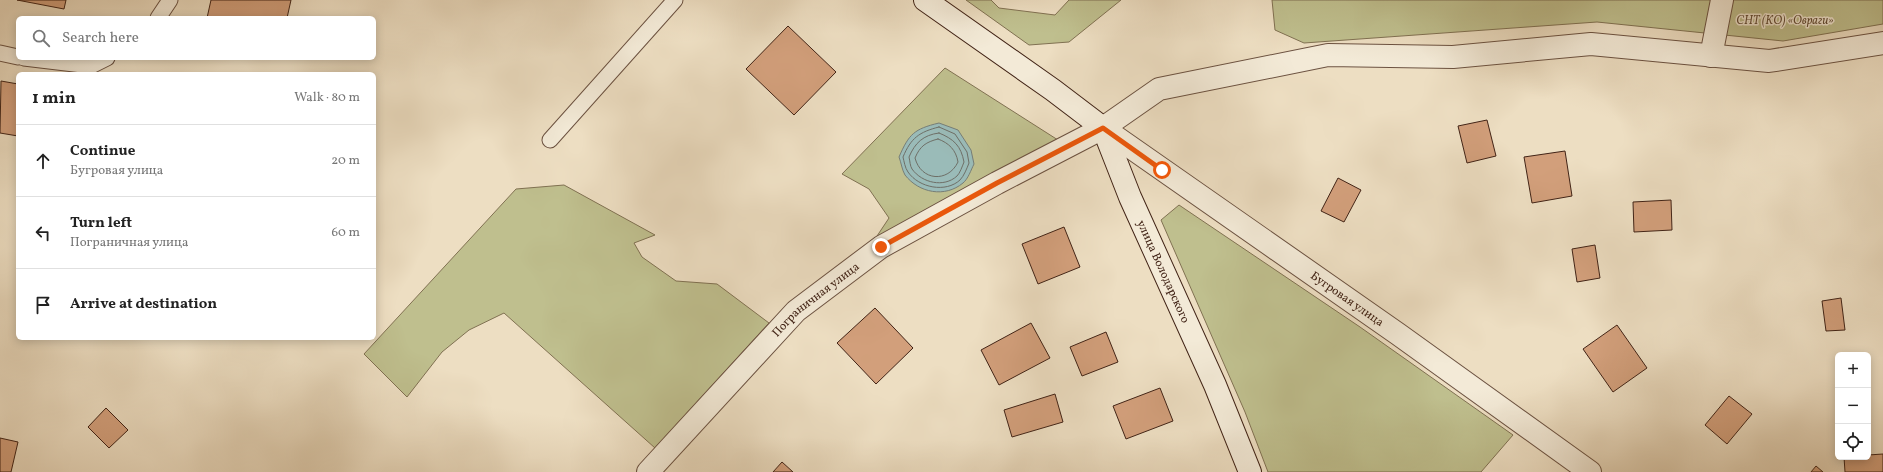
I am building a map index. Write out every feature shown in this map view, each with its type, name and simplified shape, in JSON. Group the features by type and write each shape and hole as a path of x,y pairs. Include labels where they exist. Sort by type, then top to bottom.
{"street":[{"path":"926,0 954,18 1103,128"},
{"path":"1711,56 1722,0"},
{"name":"Пограничная улица","path":"648,472 796,311 881,247 997,183 1103,128 1159,89 1328,55 1452,56 1591,44 1770,61 1883,43"},
{"name":"улица Володарского","path":"1103,128 1130,197 1215,385 1250,472"},
{"name":"Бугровая улица","path":"1103,128 1398,334 1590,472"}],"lane":[{"path":"159,16 170,0"},
{"path":"550,140 675,0"},
{"path":"0,53 16,57"},
{"path":"41,60 91,66 104,60"}],"green space":[{"path":"966,0 991,0 999,8 1055,15 1069,0 1121,0 1069,42 1029,45"},
{"name":"СНТ (КО) «Овраги»","path":"1272,0 1883,0 1883,24 1783,41 1597,22 1304,43 1275,30"},
{"path":"945,68 1058,140 871,245 889,218 869,189 842,174"},
{"path":"564,185 655,235 634,243 642,257 676,281 717,284 769,323 655,448 504,313 469,330 442,352 407,397 364,354 516,189"},
{"path":"1179,205 1360,327 1513,435 1481,472 1268,472 1245,412 1161,220"}],"water":[{"path":"939,123 958,130 971,150 974,164 968,177 963,183 956,188 940,192 917,186 911,181 904,173 899,157 909,138 913,134 918,130"}],"building":[{"path":"17,0 66,0 64,9"},
{"path":"211,0 291,0 287,16 207,16"},
{"path":"788,26 836,72 794,115 746,69"},
{"path":"1,81 16,84 16,136 0,133"},
{"path":"1487,120 1496,156 1467,163 1458,126"},
{"path":"1565,151 1572,196 1532,203 1524,157"},
{"path":"1338,178 1361,190 1344,222 1321,211"},
{"path":"1671,200 1672,230 1634,232 1633,202"},
{"path":"1064,227 1080,267 1038,284 1022,244"},
{"path":"1595,245 1600,278 1577,282 1572,249"},
{"path":"1841,298 1845,330 1826,331 1822,301"},
{"path":"875,308 913,348 876,384 837,343"},
{"path":"1031,323 1050,358 999,385 981,350"},
{"path":"1617,325 1647,368 1613,392 1583,349"},
{"path":"1106,332 1118,362 1082,376 1070,347"},
{"path":"1160,388 1173,421 1126,439 1113,406"},
{"path":"1055,394 1063,422 1012,437 1004,410"},
{"path":"1729,396 1752,414 1727,444 1705,425"},
{"path":"106,408 128,430 109,448 88,427"},
{"path":"0,438 18,442 11,472 0,472"},
{"path":"1883,454 1883,472 1845,472 1844,460 1871,460 1871,455"},
{"path":"782,462 793,472 773,472"},
{"path":"1816,466 1823,472 1811,472"}],"route":[{"path":"881,247 997,183 1103,128 1162,170"}]}
